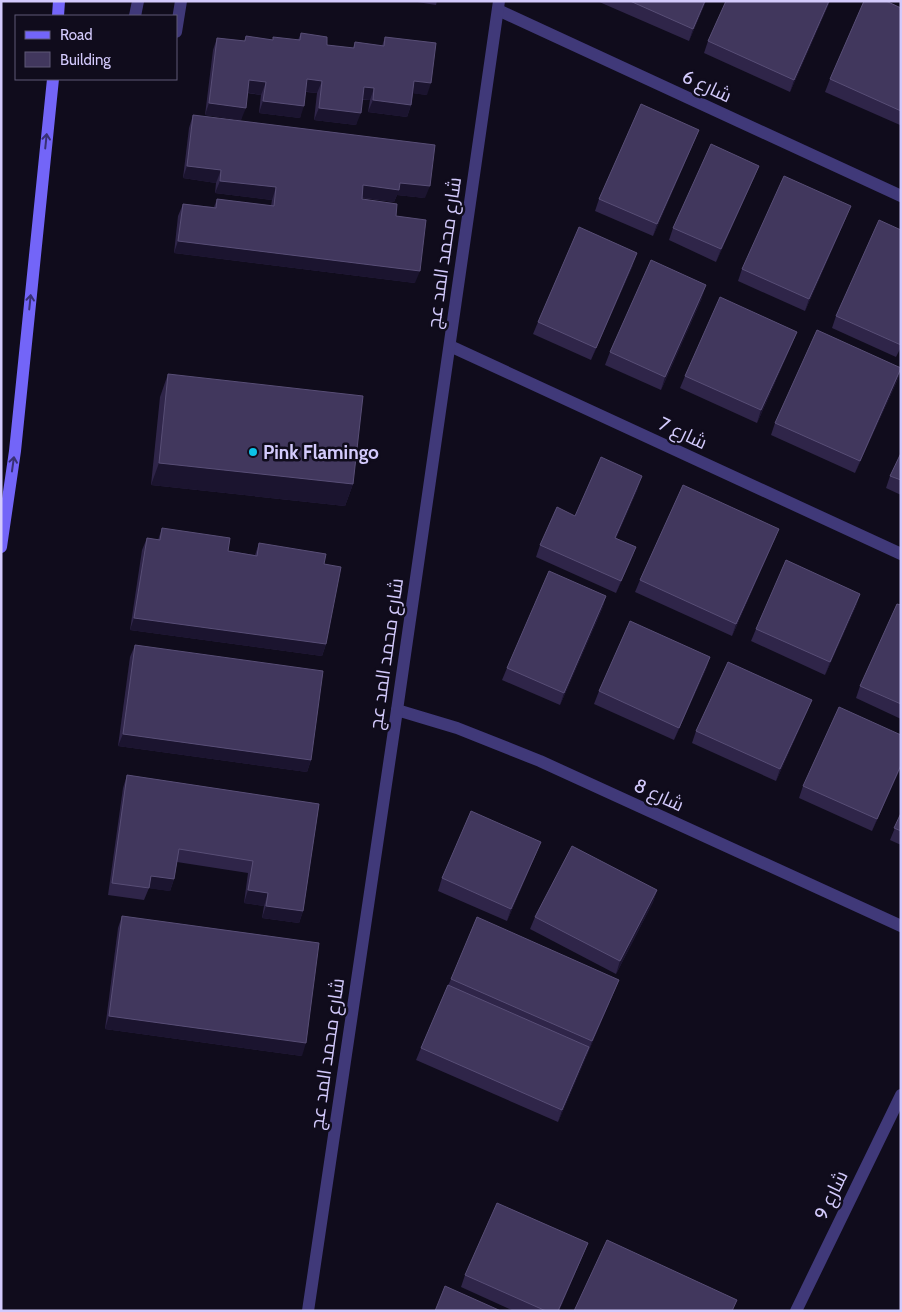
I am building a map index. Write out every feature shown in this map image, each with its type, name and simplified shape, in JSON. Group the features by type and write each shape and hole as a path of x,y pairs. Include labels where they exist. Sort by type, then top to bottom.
{"main road":[{"path":"58,15 59,1"},
{"path":"1,547 15,451 53,80"}],"street":[{"path":"135,15 138,1"},
{"path":"178,20 181,1"},
{"name":"شارع 6","path":"499,5 901,196"},
{"name":"شارع محمد المد عج","path":"308,1311 499,5"},
{"name":"شارع 7","path":"450,346 901,554"},
{"name":"شارع 8","path":"397,710 457,728 540,761 901,926"},
{"name":"شارع 9","path":"796,1311 901,1095"}],"building":[{"path":"630,1 705,1 693,29"},
{"path":"726,1 829,1 794,80 708,41"},
{"path":"864,1 886,1 901,8 901,111 830,79"},
{"path":"301,33 327,37 327,45 354,48 355,42 384,46 385,37 436,43 431,83 414,81 411,105 373,100 374,88 364,87 361,113 319,108 322,81 307,79 304,106 263,101 266,82 249,80 246,108 209,103 217,38 245,41 246,36 273,40 273,37 300,40"},
{"path":"641,104 699,130 657,224 599,199"},
{"path":"193,115 435,145 430,186 400,183 399,190 363,185 362,199 397,204 396,216 426,220 420,271 178,241 183,204 216,208 217,199 274,206 276,187 220,181 221,170 187,166"},
{"path":"711,144 759,166 721,249 673,228"},
{"path":"784,176 851,206 809,299 742,269"},
{"path":"879,220 901,230 901,345 836,316"},
{"path":"579,227 637,253 596,348 538,322"},
{"path":"651,260 706,285 665,377 610,352"},
{"path":"720,297 797,332 761,410 685,376"},
{"path":"817,330 901,368 860,461 775,423"},
{"name":"Pink Flamingo","path":"168,374 363,396 353,484 159,463"},
{"path":"901,453 901,480 890,476"},
{"path":"601,457 642,476 615,538 636,547 621,581 540,545 557,507 575,516"},
{"path":"683,485 779,529 736,624 640,580"},
{"path":"162,528 230,538 228,551 257,556 259,543 326,554 324,564 341,567 326,644 134,618 147,538 160,540"},
{"path":"786,560 860,594 830,662 756,629"},
{"path":"549,571 606,596 564,693 507,668"},
{"path":"897,604 901,605 901,704 860,686"},
{"path":"630,621 710,657 679,728 599,691"},
{"path":"135,645 323,671 311,760 123,734"},
{"path":"728,662 812,700 780,769 696,731"},
{"path":"839,707 901,735 901,765 877,819 803,786"},
{"path":"127,775 319,804 303,911 266,906 268,893 248,890 253,861 179,849 174,879 151,876 149,888 112,883"},
{"path":"471,811 541,842 511,909 442,878"},
{"path":"901,813 901,831 894,828"},
{"path":"572,846 657,890 620,961 535,917"},
{"path":"122,916 319,943 306,1043 109,1016"},
{"path":"477,917 619,980 592,1041 451,979"},
{"path":"448,985 589,1047 562,1110 421,1048"},
{"path":"497,1203 588,1243 558,1311 546,1311 465,1275"},
{"path":"607,1240 737,1300 732,1311 574,1311"},
{"path":"445,1286 501,1311 435,1311"}],"place":[{"name":"Pink Flamingo","path":"253,452"}]}
